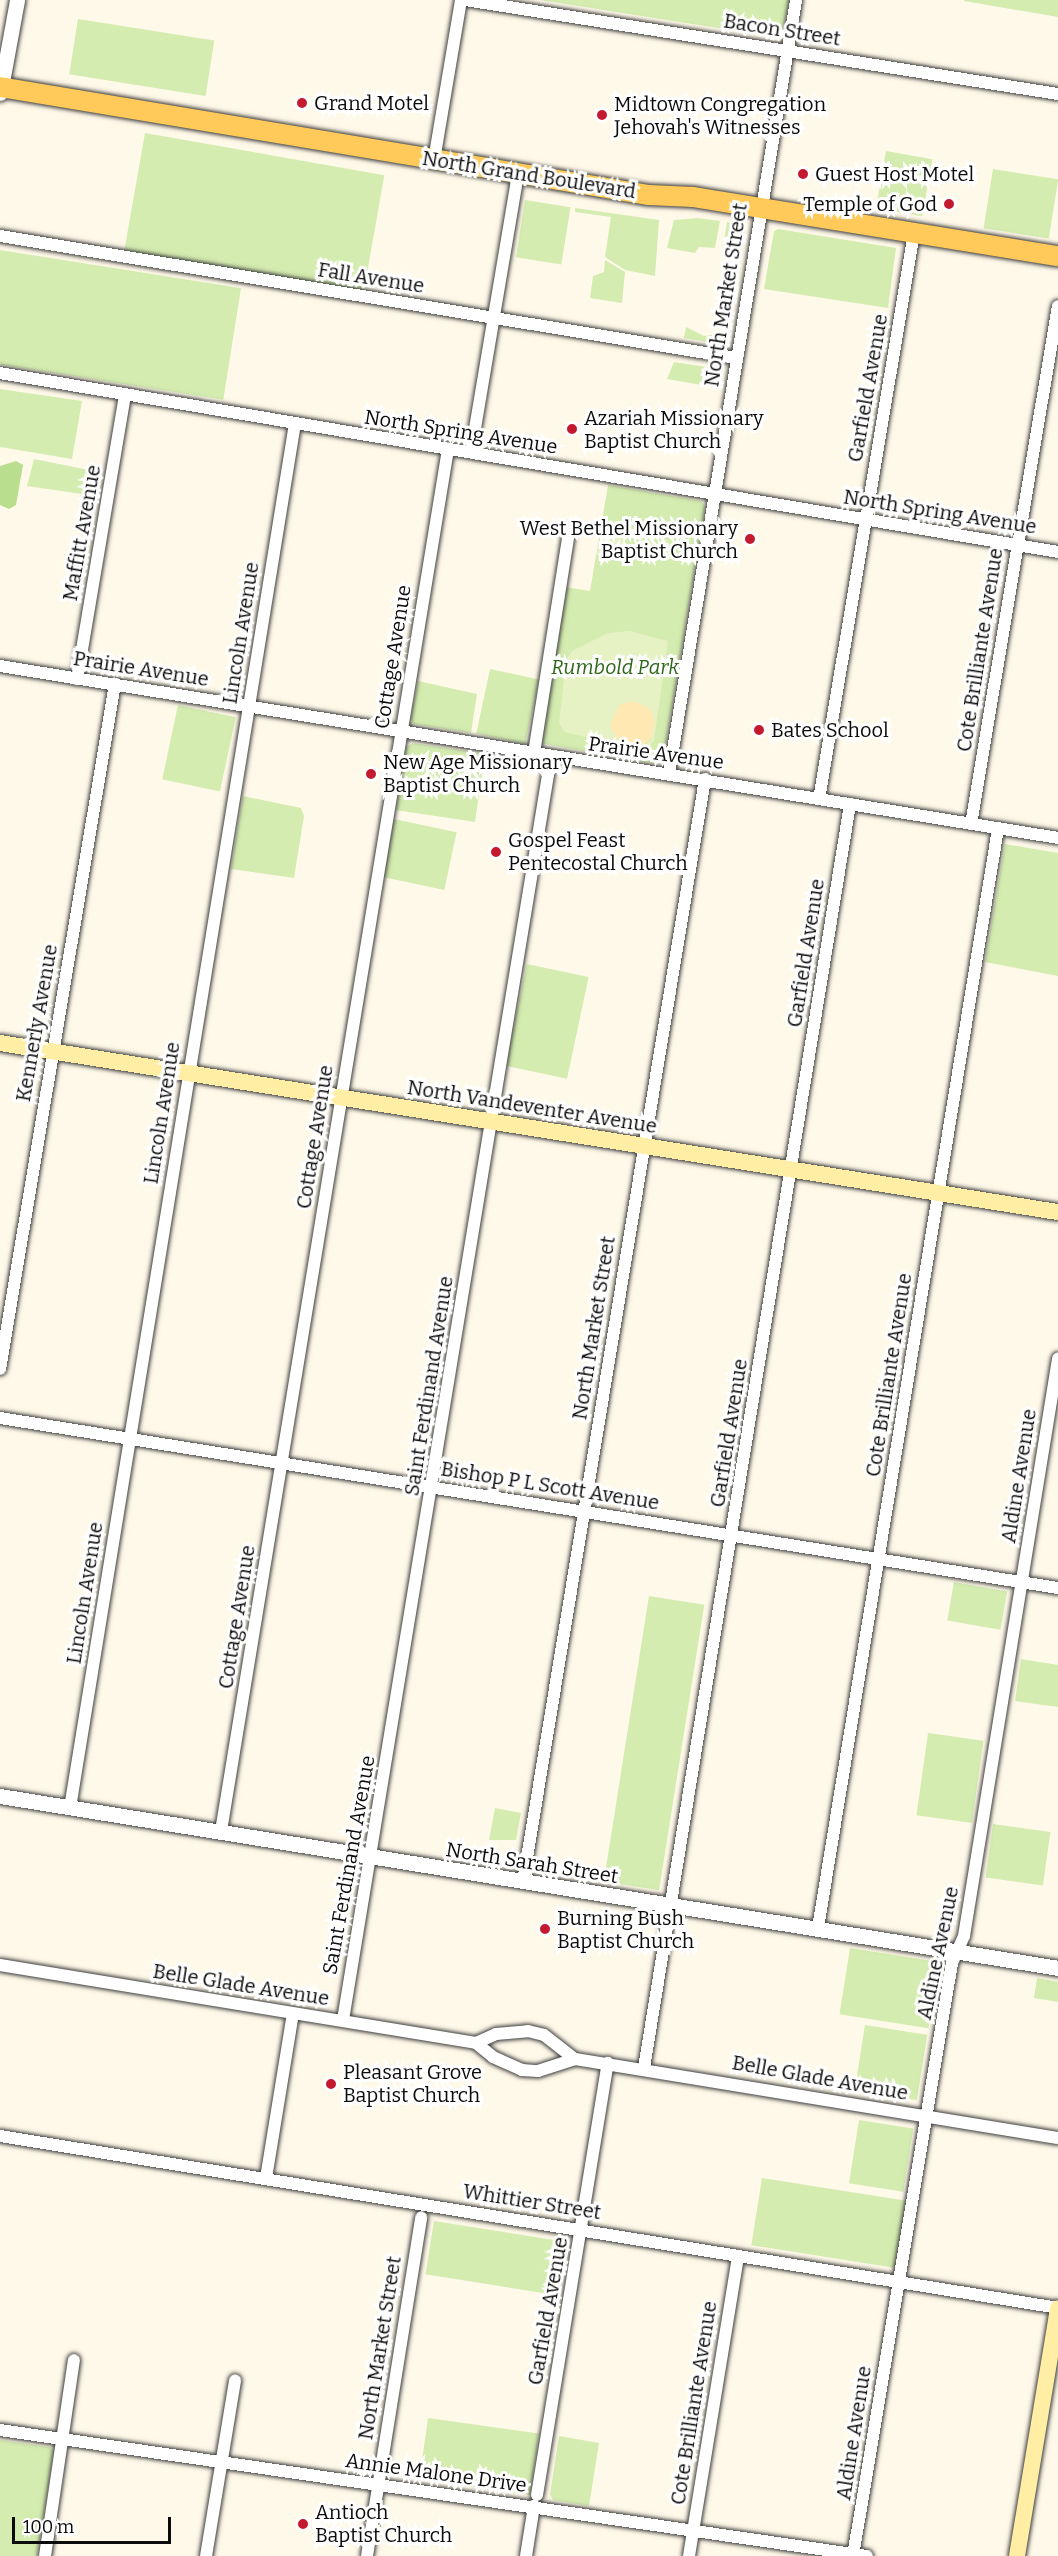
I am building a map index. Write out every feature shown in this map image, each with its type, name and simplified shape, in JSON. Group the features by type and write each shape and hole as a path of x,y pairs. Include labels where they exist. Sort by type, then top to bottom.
{"main road":[{"name":"North Grand Boulevard","path":"0,89 434,160 760,208 1058,256"},
{"name":"North Vandeventer Avenue","path":"0,1043 1058,1212"},
{"path":"1017,2556 1058,2308"}],"street":[{"path":"0,89 16,0"},
{"path":"434,160 463,0"},
{"name":"Bacon Street","path":"463,0 1058,94"},
{"name":"North Market Street","path":"669,774 760,208 796,0"},
{"path":"471,452 496,318 519,173"},
{"name":"Garfield Avenue","path":"819,799 915,233"},
{"name":"Fall Avenue","path":"0,236 736,358"},
{"name":"Cote Brilliante Avenue","path":"971,824 1058,306"},
{"name":"North Spring Avenue","path":"0,373 1058,552"},
{"name":"Maffitt Avenue","path":"77,679 125,395"},
{"name":"Lincoln Avenue","path":"70,1808 295,424"},
{"name":"Cottage Avenue","path":"221,1831 448,449"},
{"path":"534,753 569,532"},
{"name":"Prairie Avenue","path":"0,666 1058,838"},
{"name":"Kennerly Avenue","path":"0,1369 51,1051 115,684"},
{"name":"Saint Ferdinand Avenue","path":"343,2020 433,1487 551,757"},
{"name":"North Market Street","path":"523,1882 585,1510 642,1146 705,779"},
{"name":"Garfield Avenue","path":"644,2068 850,804"},
{"name":"Cote Brilliante Avenue","path":"818,1928 998,829"},
{"name":"Aldine Avenue","path":"853,2555 898,2281 957,1949 964,1936 1058,1359"},
{"name":"Bishop P L Scott Avenue","path":"0,1418 585,1510 1058,1588"},
{"name":"North Sarah Street","path":"0,1796 670,1906 957,1949 1058,1968"},
{"name":"Belle Glade Avenue","path":"0,1965 476,2043 493,2057 522,2070 538,2071 575,2059 608,2063 1058,2138"},
{"path":"266,2178 293,2014"},
{"name":"Belle Glade Avenue","path":"476,2043 496,2034 528,2031 544,2035 575,2059"},
{"name":"Garfield Avenue","path":"526,2556 608,2063"},
{"name":"Whittier Street","path":"0,2136 1058,2308"},
{"name":"North Market Street","path":"367,2556 421,2217"},
{"name":"Cote Brilliante Avenue","path":"689,2556 738,2256"},
{"path":"45,2556 74,2360"},
{"path":"206,2556 235,2380"},
{"name":"Annie Malone Drive","path":"0,2430 378,2486 535,2501 693,2531 867,2556"}],"green space":[{"path":"540,0 789,0 781,38"},
{"path":"964,0 1058,0 1058,17 964,1"},
{"path":"78,19 214,41 206,96 69,74"},
{"path":"145,133 384,175 363,293 124,251"},
{"path":"886,151 932,159 922,216 876,208"},
{"path":"993,169 1058,179 1049,239 984,228"},
{"path":"525,200 570,207 561,264 516,257"},
{"path":"575,208 659,220 655,276 625,270 605,257 611,217 575,212"},
{"path":"698,218 720,221 715,248 699,247 695,253 667,248 674,220"},
{"path":"727,222 746,227 741,253 723,248"},
{"path":"778,229 896,248 888,308 764,289 774,231"},
{"path":"0,250 241,288 223,400 0,364"},
{"path":"740,259 726,345 684,338 686,327 704,336 724,333"},
{"path":"605,260 625,272 622,303 590,298 593,276 604,272"},
{"path":"674,362 719,369 719,388 667,379"},
{"path":"0,389 82,401 72,459 0,447"},
{"path":"34,459 99,472 96,496 27,486"},
{"path":"16,461 23,465 16,505 9,509 0,505 0,466"},
{"name":"Rumbold Park","path":"608,485 701,501 705,506 663,760 655,764 539,743 565,587 590,591"},
{"path":"604,519 629,524 622,559 597,554"},
{"path":"630,631 668,641 654,740 646,752 565,732 559,723 566,661 572,651 608,633","holes":["634,701 650,709 655,721 651,740 641,748 621,744 610,726 619,705"]},
{"path":"490,669 539,679 525,744 476,734"},
{"path":"418,681 477,694 471,733 413,724 411,718"},
{"path":"178,705 236,717 220,792 162,779"},
{"path":"413,743 485,754 475,822 396,810 406,747"},
{"path":"243,796 301,808 304,816 294,878 231,869"},
{"path":"394,819 457,832 444,890 382,877"},
{"path":"1005,844 1058,853 1058,976 985,962"},
{"path":"527,964 589,977 567,1079 505,1066"},
{"path":"954,1582 1007,1591 1000,1630 947,1620"},
{"path":"649,1596 704,1605 659,1890 604,1881"},
{"path":"1021,1659 1058,1665 1058,1707 1015,1701"},
{"path":"928,1733 983,1741 972,1823 916,1815"},
{"path":"495,1808 521,1813 516,1840 489,1840"},
{"path":"993,1824 1050,1832 1043,1886 985,1877"},
{"path":"850,1948 939,1962 928,2028 840,2014"},
{"path":"1037,1978 1058,1982 1058,2002 1034,1998"},
{"path":"865,2025 927,2035 917,2100 855,2090"},
{"path":"859,2120 913,2129 903,2192 849,2183"},
{"path":"762,2178 906,2201 896,2268 751,2245"},
{"path":"434,2221 565,2242 557,2295 426,2274"},
{"path":"428,2418 539,2434 530,2495 419,2479"},
{"path":"559,2436 599,2443 589,2506 553,2500 550,2495"},
{"path":"0,2440 50,2447 54,2451 37,2556 0,2556"}],"sand":[{"path":"633,701 649,708 656,724 649,740 633,747 617,740 610,724 617,708"}],"place":[{"name":"Grand Motel","path":"302,103"},
{"name":"Midtown Congregation Jehovah's Witnesses","path":"602,115"},
{"name":"Guest Host Motel","path":"803,174"},
{"name":"Temple of God","path":"949,204"},
{"name":"Azariah Missionary Baptist Church","path":"572,429"},
{"name":"West Bethel Missionary Baptist Church","path":"750,539"},
{"name":"Bates School","path":"759,730"},
{"name":"New Age Missionary Baptist Church","path":"371,774"},
{"name":"Gospel Feast Pentecostal Church","path":"496,852"},
{"name":"Burning Bush Baptist Church","path":"545,1929"},
{"name":"Pleasant Grove Baptist Church","path":"331,2084"},
{"name":"Antioch Baptist Church","path":"303,2524"}]}
